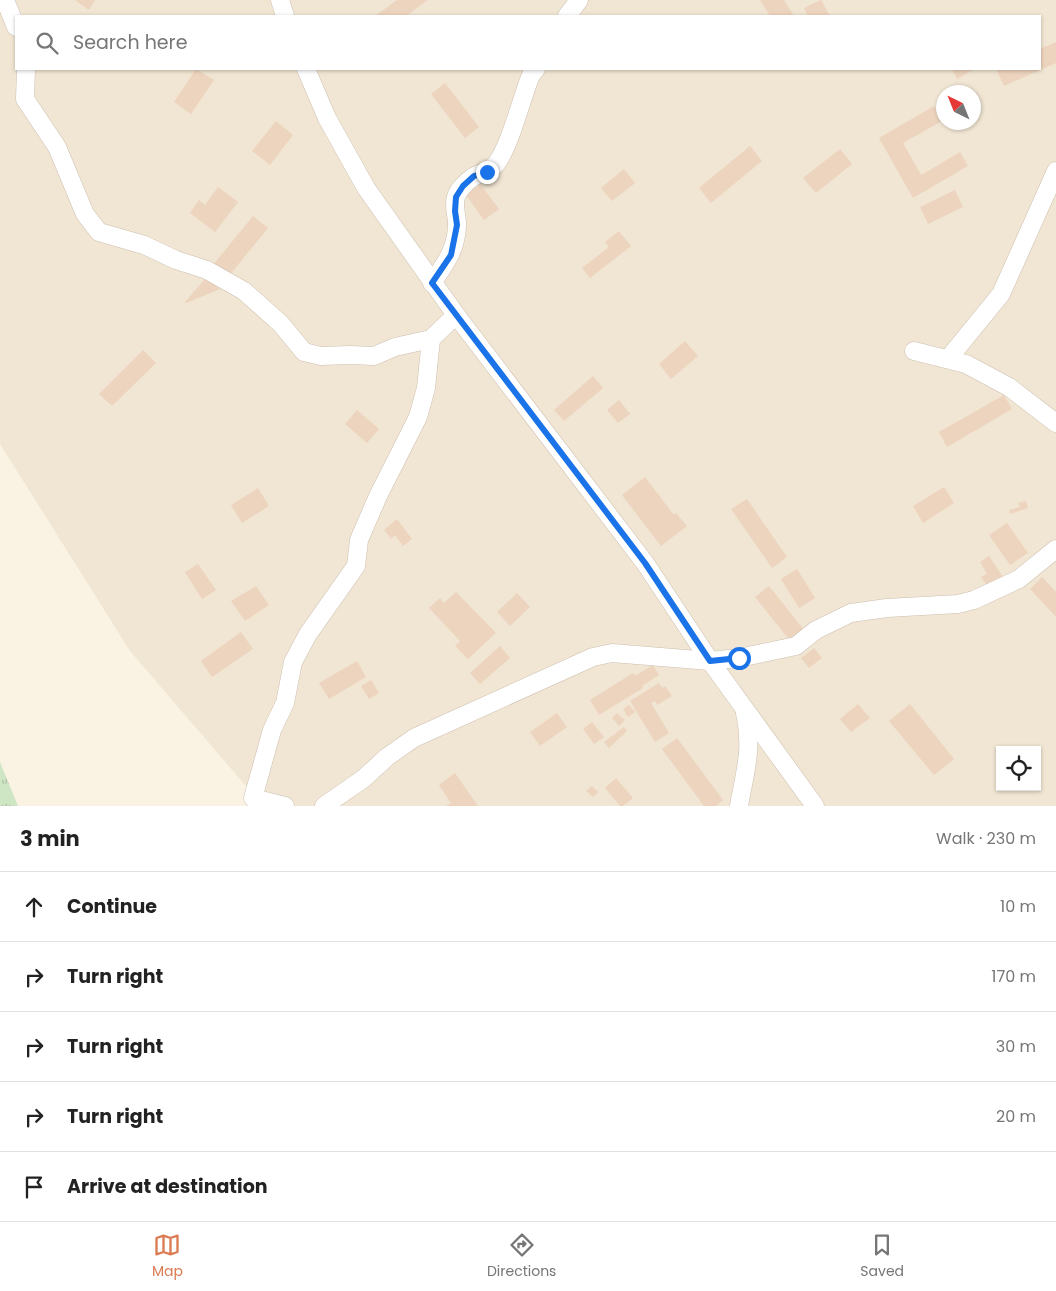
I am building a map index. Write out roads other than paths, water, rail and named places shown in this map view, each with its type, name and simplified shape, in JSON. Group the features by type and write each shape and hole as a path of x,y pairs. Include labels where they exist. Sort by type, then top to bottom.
{"street":[{"path":"5,0 15,25"},
{"path":"280,0 285,15"},
{"path":"568,15 579,0"},
{"path":"26,70 25,99 57,146 85,214 99,232 144,245 176,260 207,270 244,291 281,324 304,352 321,356 374,356 395,347 431,339 456,315"},
{"path":"306,70 327,118 366,188 432,283 645,563 710,661 815,806"},
{"path":"432,283 451,255 457,225 456,197 463,186 474,176 487,172 496,164 507,142 531,74 535,70"},
{"path":"948,359 1001,294 1056,171"},
{"path":"285,806 253,798 272,730 285,703 293,662 308,634 356,566 359,540 378,496 418,416 426,388 431,339"},
{"path":"914,351 966,364 1008,387 1056,423"},
{"path":"324,806 414,738 593,657 612,653 710,661 739,658 796,646 816,630 851,612 958,604 974,600 1019,580 1056,549"},
{"path":"738,806 749,752 749,732 744,708"}]}
